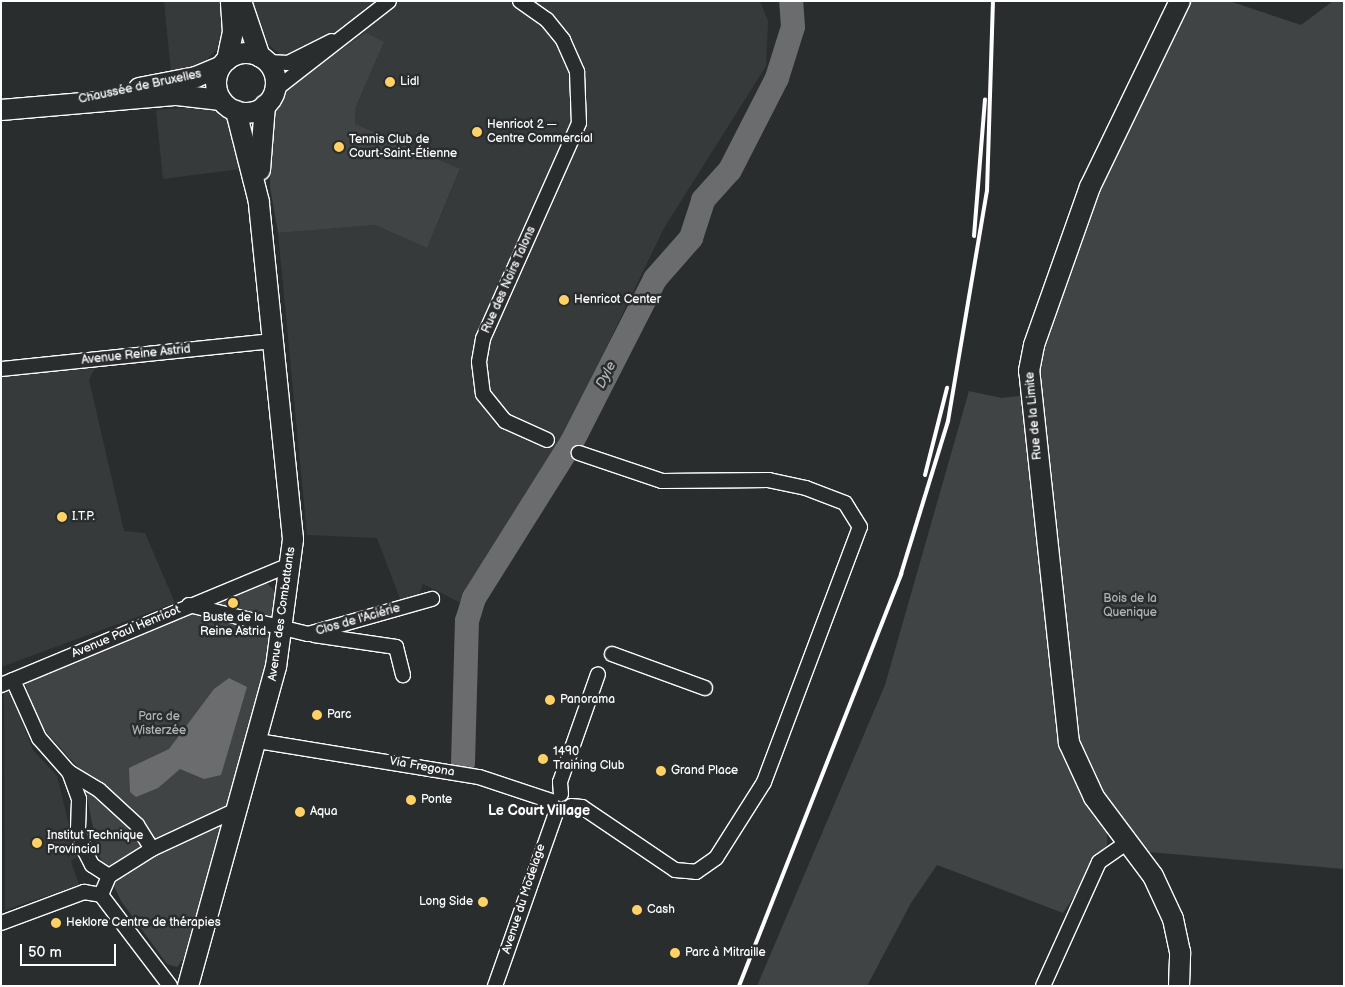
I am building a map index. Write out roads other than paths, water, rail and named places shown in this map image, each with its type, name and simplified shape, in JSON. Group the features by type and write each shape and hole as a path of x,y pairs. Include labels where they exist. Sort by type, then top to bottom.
{"main road":[{"path":"231,1 233,32 223,64 215,80 228,106 255,112 271,97 264,59 241,1"},
{"name":"Rue de la Limite","path":"1179,986 1180,952 1173,919 1153,876 1125,844 1094,797 1069,743 1029,371 1034,345 1090,187 1180,1"},
{"path":"223,64 243,53 264,59"},
{"name":"Chaussée de Bruxelles","path":"1,110 176,88 223,64"},
{"name":"Chaussée de Bruxelles","path":"176,88 228,106"},
{"name":"Avenue des Combattants","path":"258,202 271,97"},
{"name":"Avenue des Combattants","path":"188,986 259,736 282,631 293,539 258,202 228,106"}],"street":[{"path":"271,97 389,1"},
{"name":"Rue des Noirs Talons","path":"520,1 547,20 563,40 577,72 579,123 483,339 479,362 482,394 505,420 547,440"},
{"path":"264,59 288,62 355,29"},
{"name":"Avenue Reine Astrid","path":"1,369 271,341"},
{"path":"579,454 662,481 769,480 806,488 845,503 860,527 785,731 744,817 716,858 696,872 675,870 582,807 571,806 565,814 556,803 560,782 598,674"},
{"path":"189,605 290,564"},
{"name":"Clos de l'Aciérie","path":"282,631 308,634 432,599"},
{"name":"Avenue Paul Henricot","path":"7,682 189,605 282,631"},
{"path":"308,634 396,647 403,675"},
{"path":"612,654 705,688"},
{"path":"7,682 39,738 70,772 99,790 137,825 152,849"},
{"name":"Via Fregona","path":"259,736 290,744 479,777 556,803"},
{"path":"70,772 79,799 78,829 85,851 92,865 109,876"},
{"name":"Avenue du Modelage","path":"495,986 556,803"},
{"path":"101,895 109,876 152,849 238,809"},
{"path":"1043,986 1099,862 1125,844"},
{"path":"2,923 84,892 101,895 170,986"}],"waterway":[{"name":"Dyle","path":"463,763 467,621 474,598 572,442 655,279 691,238 703,200 730,170 777,78 793,27 791,1"}],"railway":[{"path":"739,986 901,574 948,421 987,191 993,1"},
{"path":"974,236 985,99"},
{"path":"925,475 947,388"}],"place":[{"name":"Lidl","path":"390,82"},
{"name":"Henricot 2 — Centre Commercial","path":"477,132"},
{"name":"Tennis Club de Court-Saint-Étienne","path":"339,147"},
{"name":"Henricot Center","path":"564,300"},
{"name":"I.T.P.","path":"62,517"},
{"name":"Buste de la Reine Astrid","path":"233,603"},
{"name":"Panorama","path":"550,700"},
{"name":"Parc","path":"317,715"},
{"name":"1490 Training Club","path":"543,759"},
{"name":"Grand Place","path":"661,771"},
{"name":"Ponte","path":"411,800"},
{"name":"Aqua","path":"300,812"},
{"name":"Institut Technique Provincial","path":"37,843"},
{"name":"Long Side","path":"483,902"},
{"name":"Cash","path":"637,910"},
{"name":"Heklore Centre de thérapies","path":"56,923"},
{"name":"Parc à Mitraille","path":"675,953"}],"district":[{"name":"Le Court Village","path":"539,811"}],"park label":[{"name":"Bois de la Quenique","path":"1130,606"},
{"name":"Parc de Wisterzée","path":"159,724"}]}
